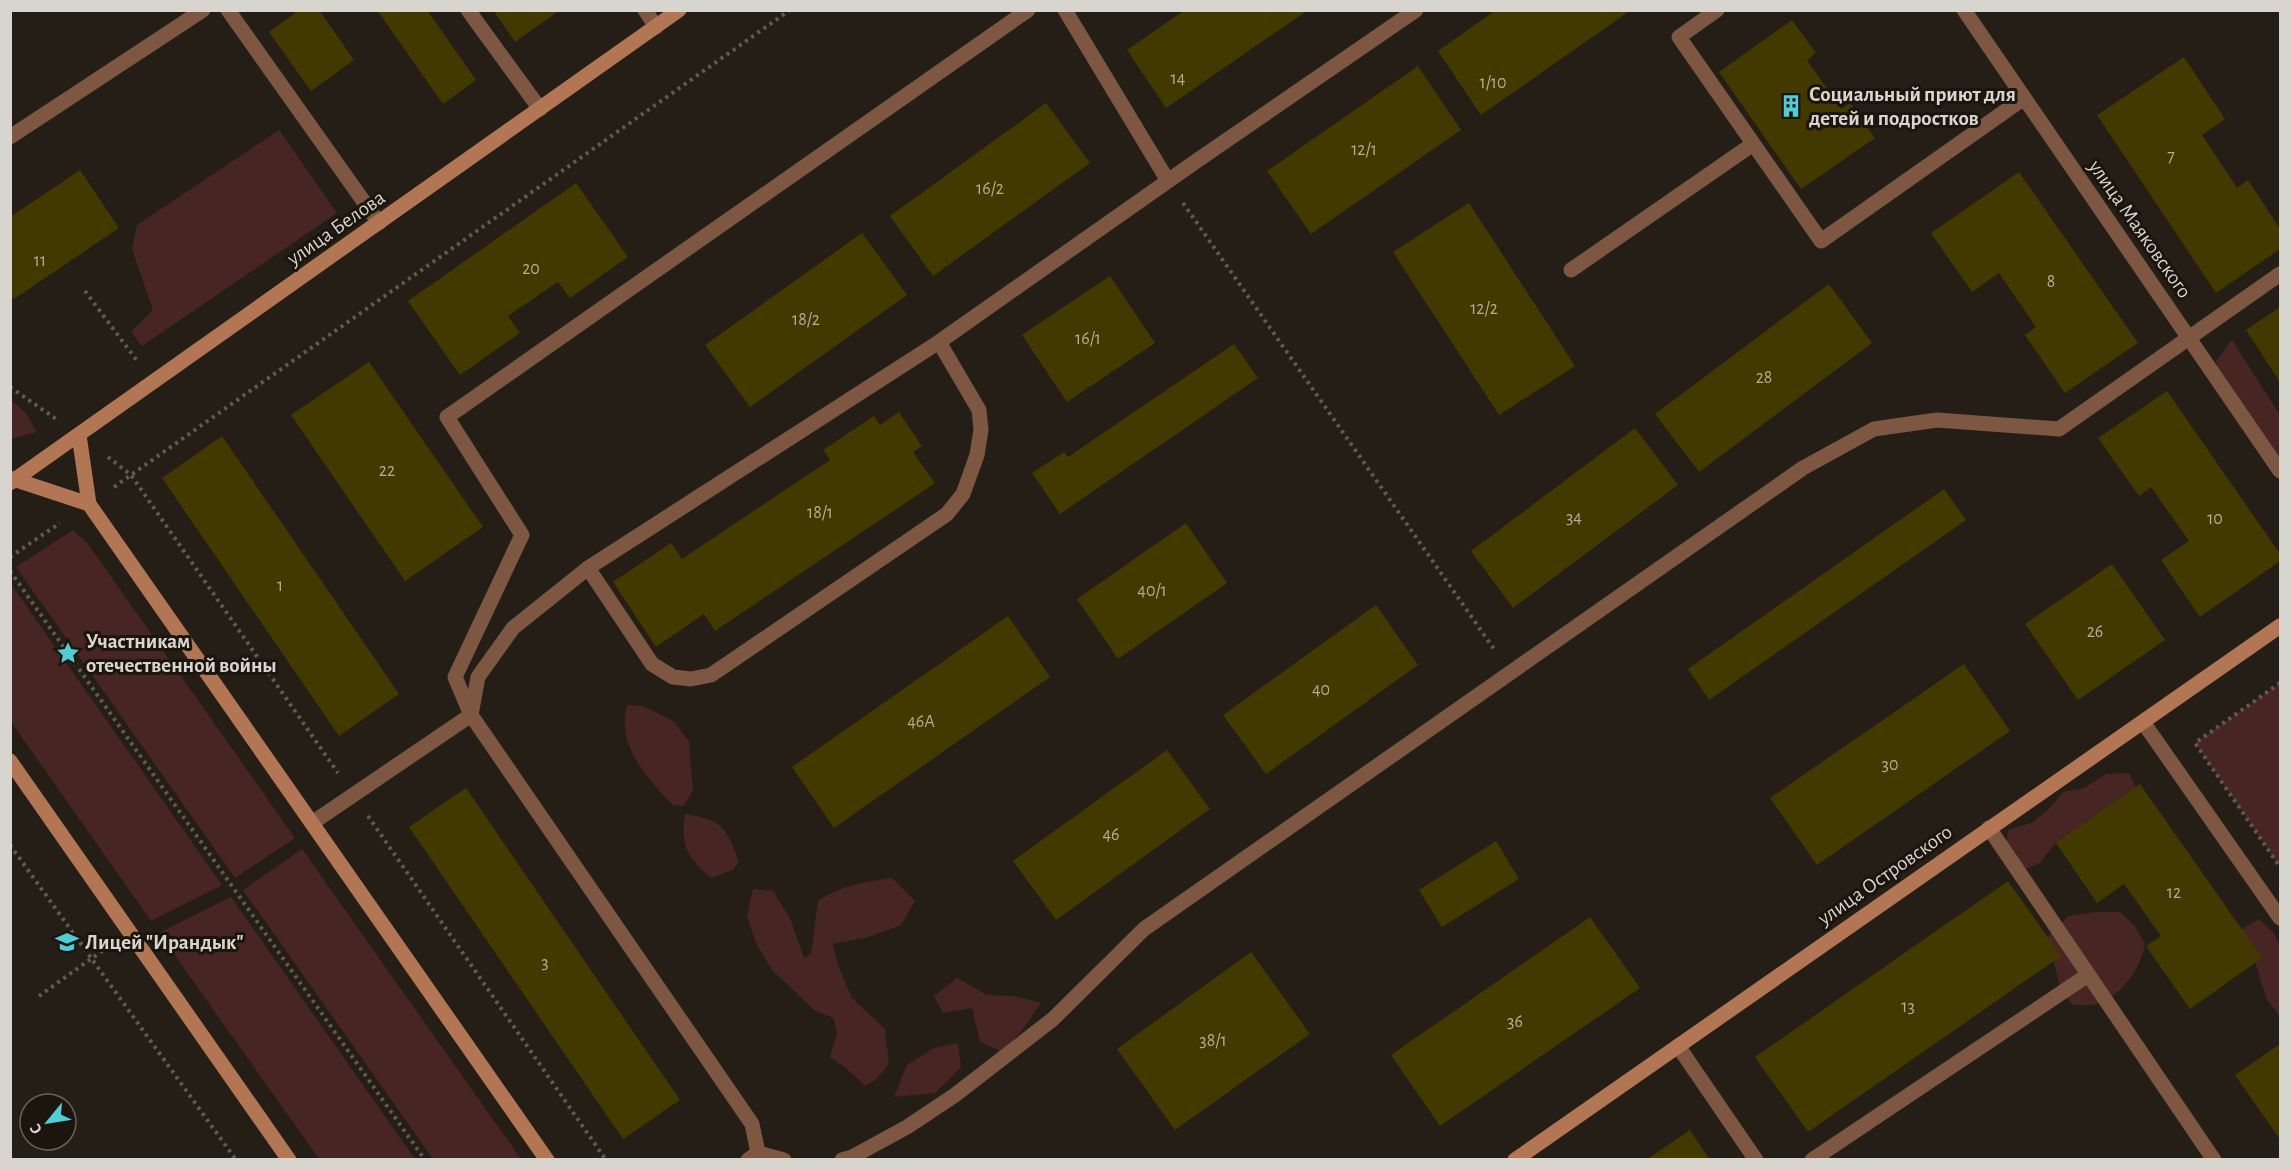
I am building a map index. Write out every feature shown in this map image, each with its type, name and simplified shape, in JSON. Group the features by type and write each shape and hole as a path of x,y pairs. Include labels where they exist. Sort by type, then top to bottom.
{"main road":[{"name":"улица Белова","path":"12,480 79,435 679,10"},
{"path":"79,435 89,504 547,1160"},
{"path":"12,480 89,504"},
{"name":"улица Островского","path":"1515,1160 2280,626"},
{"path":"10,761 130,932 282,1157"}],"street":[{"path":"10,137 203,10"},
{"path":"228,10 379,223"},
{"path":"468,10 540,108"},
{"path":"645,10 656,27"},
{"path":"784,1160 753,1156 752,1124 471,715 455,677 522,535 447,417 1029,10"},
{"path":"1065,10 1168,181"},
{"path":"312,823 471,715 478,677 513,628 588,568 939,342 1416,10"},
{"path":"1717,10 1679,37 1821,241 2024,99"},
{"name":"улица Маяковского","path":"1964,10 2280,471"},
{"path":"1571,270 1754,144"},
{"path":"842,1160 908,1127 955,1095 1053,1019 1144,929 1803,468 1874,429 1937,420 2060,429 2280,274"},
{"path":"588,568 652,664 673,676 691,679 711,675 947,514 963,494 977,455 981,430 979,410 939,342"},
{"path":"2143,722 2280,918"},
{"path":"1989,828 2214,1160"},
{"path":"1812,1160 2088,975"},
{"path":"1678,1046 1756,1160"}],"path":[{"path":"10,557 131,475 790,10"},
{"path":"1168,181 1511,673"},
{"path":"85,291 138,362"},
{"path":"10,387 131,475 606,1160"},
{"path":"10,571 425,1160"},
{"path":"2280,683 2195,743 2280,867"},
{"path":"10,845 236,1160"},
{"path":"39,996 130,932"}],"shaded area":[{"path":"279,130 337,213 142,346 131,332 153,310 132,249 137,225"},
{"path":"2232,340 2280,415 2280,474 2228,404 2216,361"},
{"path":"10,400 25,412 37,432 11,439"},
{"path":"73,530 88,544 295,838 235,878 16,567"},
{"path":"11,584 222,885 151,921 11,722"},
{"path":"2280,683 2280,867 2195,743"},
{"path":"627,705 643,706 673,721 689,741 693,791 683,806 673,805 653,784 636,760 626,734"},
{"path":"2129,773 2136,788 2053,846 2040,863 2019,872 2004,861 2008,830 2031,823 2048,810 2063,792 2084,788 2106,774"},
{"path":"685,814 708,819 721,827 739,862 733,870 711,878 696,863 685,843"},
{"path":"302,849 521,1159 433,1159 243,890"},
{"path":"892,878 915,901 901,925 868,937 833,944 838,965 852,998 885,1029 889,1063 877,1079 865,1086 830,1057 837,1033 833,1018 814,1010 772,970 756,943 747,916 753,889 773,891 790,918 804,958 811,954 818,901 845,888"},
{"path":"231,897 415,1159 319,1159 159,933"},
{"path":"2095,912 2120,912 2135,926 2145,944 2143,953 2129,980 2115,994 2097,1004 2073,1005 2061,991 2048,937 2068,916"},
{"path":"2259,919 2273,932 2280,946 2280,1016 2267,1000 2255,962 2239,931"},
{"path":"957,978 987,995 1015,996 1041,1003 1003,1052 980,1042 972,1008 943,1013 934,996"},
{"path":"958,1043 961,1068 935,1093 894,1097 907,1065 934,1048"}],"building":[{"path":"299,10 319,10 354,60 311,91 269,32"},
{"path":"377,10 427,10 476,80 443,104"},
{"path":"493,10 560,10 515,42"},
{"path":"1185,10 1308,10 1166,108 1127,50"},
{"path":"1496,10 1631,10 1481,115 1438,51"},
{"name":"Социальный приют для детей и подростков","path":"1792,20 1816,53 1807,60 1841,109 1850,103 1875,138 1801,189 1719,72"},
{"path":"2184,57 2225,119 2202,135 2237,188 2248,180 2280,229 2280,249 2216,293 2097,115"},
{"path":"1418,66 1461,130 1311,234 1267,171"},
{"path":"1046,103 1090,163 933,276 890,216"},
{"path":"80,170 119,228 14,299 10,295 10,217"},
{"path":"2019,172 2138,343 2065,393 2025,335 2036,327 1999,273 1972,292 1931,233"},
{"path":"576,183 628,257 570,298 558,282 508,316 520,333 460,375 408,301"},
{"path":"1469,203 1575,366 1499,415 1393,252"},
{"path":"862,233 907,295 750,407 705,345"},
{"path":"1110,276 1155,343 1067,402 1022,335"},
{"path":"1829,284 1872,343 1699,472 1655,414"},
{"path":"2280,307 2280,382 2246,330"},
{"path":"1234,344 1258,378 1060,514 1032,473 1064,452 1068,457"},
{"path":"369,362 483,527 405,581 291,415"},
{"path":"2167,391 2280,554 2280,561 2200,617 2161,560 2189,541 2151,487 2139,496 2098,438"},
{"path":"899,412 922,446 913,452 935,483 715,631 704,614 656,647 613,582 671,543 682,559 830,460 823,450 874,416 880,425"},
{"path":"1635,428 1678,485 1513,608 1471,551"},
{"path":"222,436 399,694 339,736 162,478"},
{"path":"1944,489 1966,520 1709,700 1688,669"},
{"path":"1186,523 1227,583 1118,659 1077,599"},
{"path":"2112,564 2165,640 2078,700 2025,624"},
{"path":"1376,605 1418,665 1266,774 1223,715"},
{"path":"1008,616 1050,677 834,828 792,767"},
{"path":"1964,664 2010,731 1817,865 1770,798"},
{"path":"1167,750 1210,809 1056,920 1013,861"},
{"path":"2140,784 2262,958 2190,1009 2146,946 2161,936 2124,884 2097,903 2056,843"},
{"path":"466,788 680,1100 623,1139 409,827"},
{"path":"1496,841 1519,879 1442,927 1419,890"},
{"path":"2008,881 2061,956 1808,1132 1755,1057"},
{"path":"1590,917 1640,988 1440,1126 1391,1055"},
{"path":"1251,952 1310,1034 1175,1130 1117,1049"},
{"path":"2280,1044 2280,1137 2279,1138 2235,1075"},
{"path":"1690,1130 1710,1160 1646,1160"}],"place":[{"name":"Социальный приют для детей и подростков","path":"1791,106"},
{"name":"Участникам отечественной войны","path":"68,653"},
{"name":"Лицей \"Ирандык\"","path":"67,942"}]}
